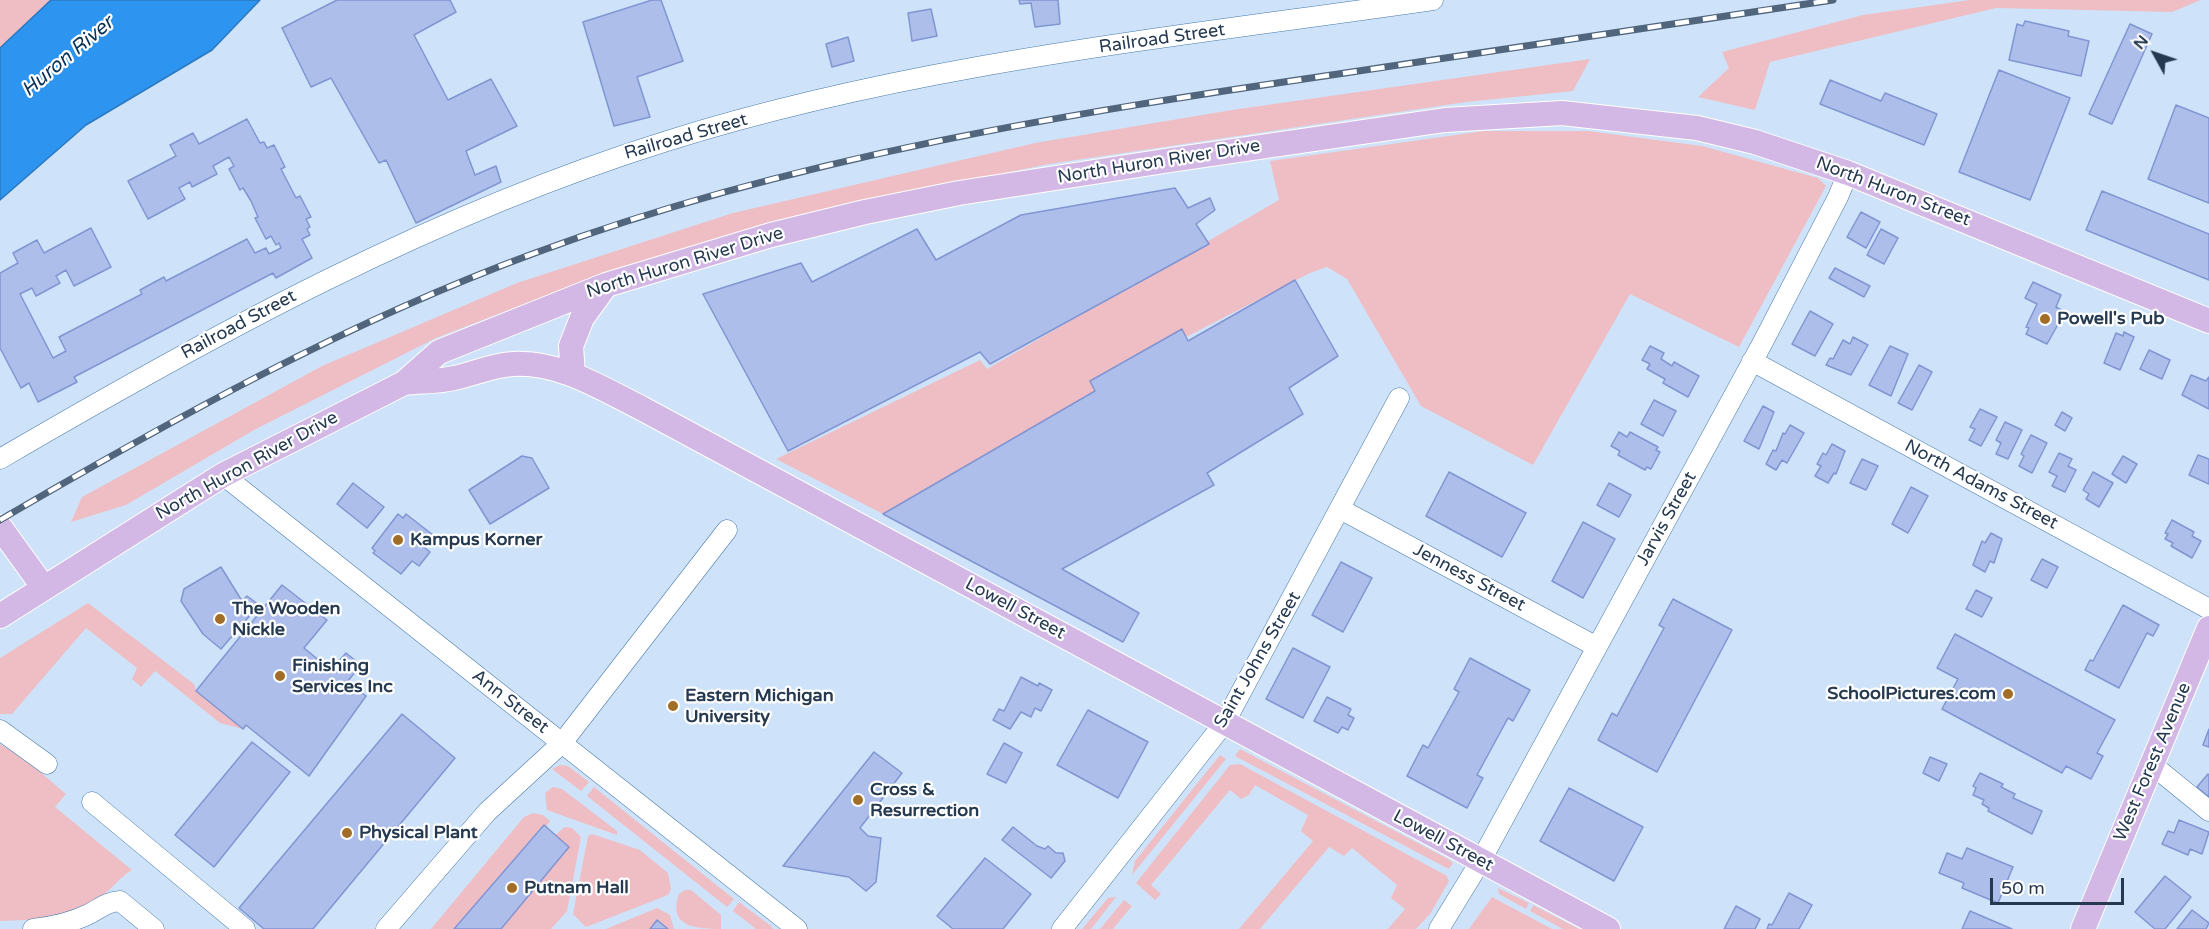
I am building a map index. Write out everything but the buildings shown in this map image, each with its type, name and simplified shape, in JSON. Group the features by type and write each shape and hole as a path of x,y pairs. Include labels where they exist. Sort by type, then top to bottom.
{"main road":[{"name":"North Huron Street","path":"1445,120 1562,113 1697,128 1755,142 1848,173 2209,321"},
{"name":"North Huron River Drive","path":"0,616 223,475 404,383 439,352 606,285 771,235 877,209 1160,161 1445,120"},
{"path":"573,375 571,346 582,318 606,285"},
{"name":"Lowell Street","path":"404,383 454,379 489,367 514,364 538,365 573,375 643,409 1608,929"},
{"path":"0,527 44,588"},
{"name":"West Forest Avenue","path":"2083,929 2209,628"}],"street":[{"name":"Railroad Street","path":"0,459 130,383 371,256 552,180 670,140 920,78 1074,52 1433,0"},
{"name":"Jarvis Street","path":"1439,929 1480,862 1752,361 1848,173"},
{"name":"North Adams Street","path":"1752,361 2209,609"},
{"name":"Saint Johns Street","path":"1062,929 1225,722 1342,510 1400,398"},
{"name":"Ann Street","path":"223,475 797,929"},
{"name":"Jenness Street","path":"1342,510 1597,647"},
{"path":"386,929 487,812 562,743 727,530"},
{"path":"0,730 47,764"},
{"path":"2150,768 2161,772 2209,811"},
{"path":"92,801 245,929"},
{"path":"33,929 71,921 89,914 107,902 120,901 154,929"}],"shaded area":[{"path":"0,0 51,0 0,48"},
{"path":"1970,0 2201,0 2172,12 1996,8 1770,62 1755,110 1698,97 1729,68 1722,52 1863,15"},
{"path":"1590,59 1573,91 1466,102 1049,164 824,210 600,275 436,338 254,430 126,505 71,522 82,497 322,366 517,283 733,213 1035,143 1232,110"},
{"path":"1484,131 1588,131 1702,146 1818,178 1826,186 1739,347 1630,294 1533,465 1421,406 1347,279 1327,267 1310,273 1186,337 1090,381 1095,391 883,514 776,459 980,360 987,369 1279,200 1270,161"},
{"path":"88,603 194,684 196,691 243,729 220,723 155,671 141,687 132,679 137,668 86,628 12,714 0,714 0,658"},
{"path":"0,744 26,760 66,794 55,807 132,870 89,904 52,917 0,921"},
{"path":"1240,749 1453,863 1449,869 1235,756"},
{"path":"1220,755 1226,759 1132,875 1135,861"},
{"path":"1240,764 1447,876 1449,881 1430,914 1416,929 1388,929 1405,909 1391,898 1397,885 1352,848 1344,856 1329,847 1260,929 1239,929 1313,841 1301,831 1308,815 1255,785 1249,795 1241,799 1230,790 1151,885 1161,894 1155,900 1136,883 1230,765"},
{"path":"560,765 568,766 589,782 581,791 552,769"},
{"path":"553,787 562,789 617,831 617,835 547,810 545,793"},
{"path":"594,787 734,899 727,907 587,796"},
{"path":"533,813 543,815 550,821 546,827 543,825 454,929 431,929 524,817"},
{"path":"565,827 572,828 581,837 567,911 551,929 501,929 569,847 555,835"},
{"path":"592,834 640,850 668,873 671,889 668,895 586,927 573,914 588,836"},
{"path":"1498,888 1529,903 1526,909 1499,894"},
{"path":"685,890 691,890 721,915 721,929 694,927 681,920 676,905 679,894"},
{"path":"1116,897 1091,929 1082,929 1108,898"},
{"path":"1492,897 1552,929 1469,929"},
{"path":"1124,900 1132,906 1113,929 1100,929"},
{"path":"739,902 773,929 756,929 733,911"},
{"path":"1533,905 1579,929 1563,929 1530,911"},
{"path":"657,908 670,915 674,929 668,929 657,921 650,929 606,929"}],"water":[{"name":"Huron River","path":"51,0 260,0 212,50 86,125 0,200 0,48"}],"railway":[{"path":"0,520 196,409 262,374 396,310 535,253 634,219 733,190 834,164 935,142 1140,104 1833,0"}],"place":[{"name":"Powell's Pub","path":"2045,319"},
{"name":"Kampus Korner","path":"398,540"},
{"name":"The Wooden Nickle","path":"220,619"},
{"name":"Finishing Services Inc","path":"280,676"},
{"name":"SchoolPictures.com","path":"2008,694"},
{"name":"Eastern Michigan University","path":"673,706"},
{"name":"Cross & Resurrection","path":"858,800"},
{"name":"Physical Plant","path":"347,833"},
{"name":"Putnam Hall","path":"512,888"}]}
